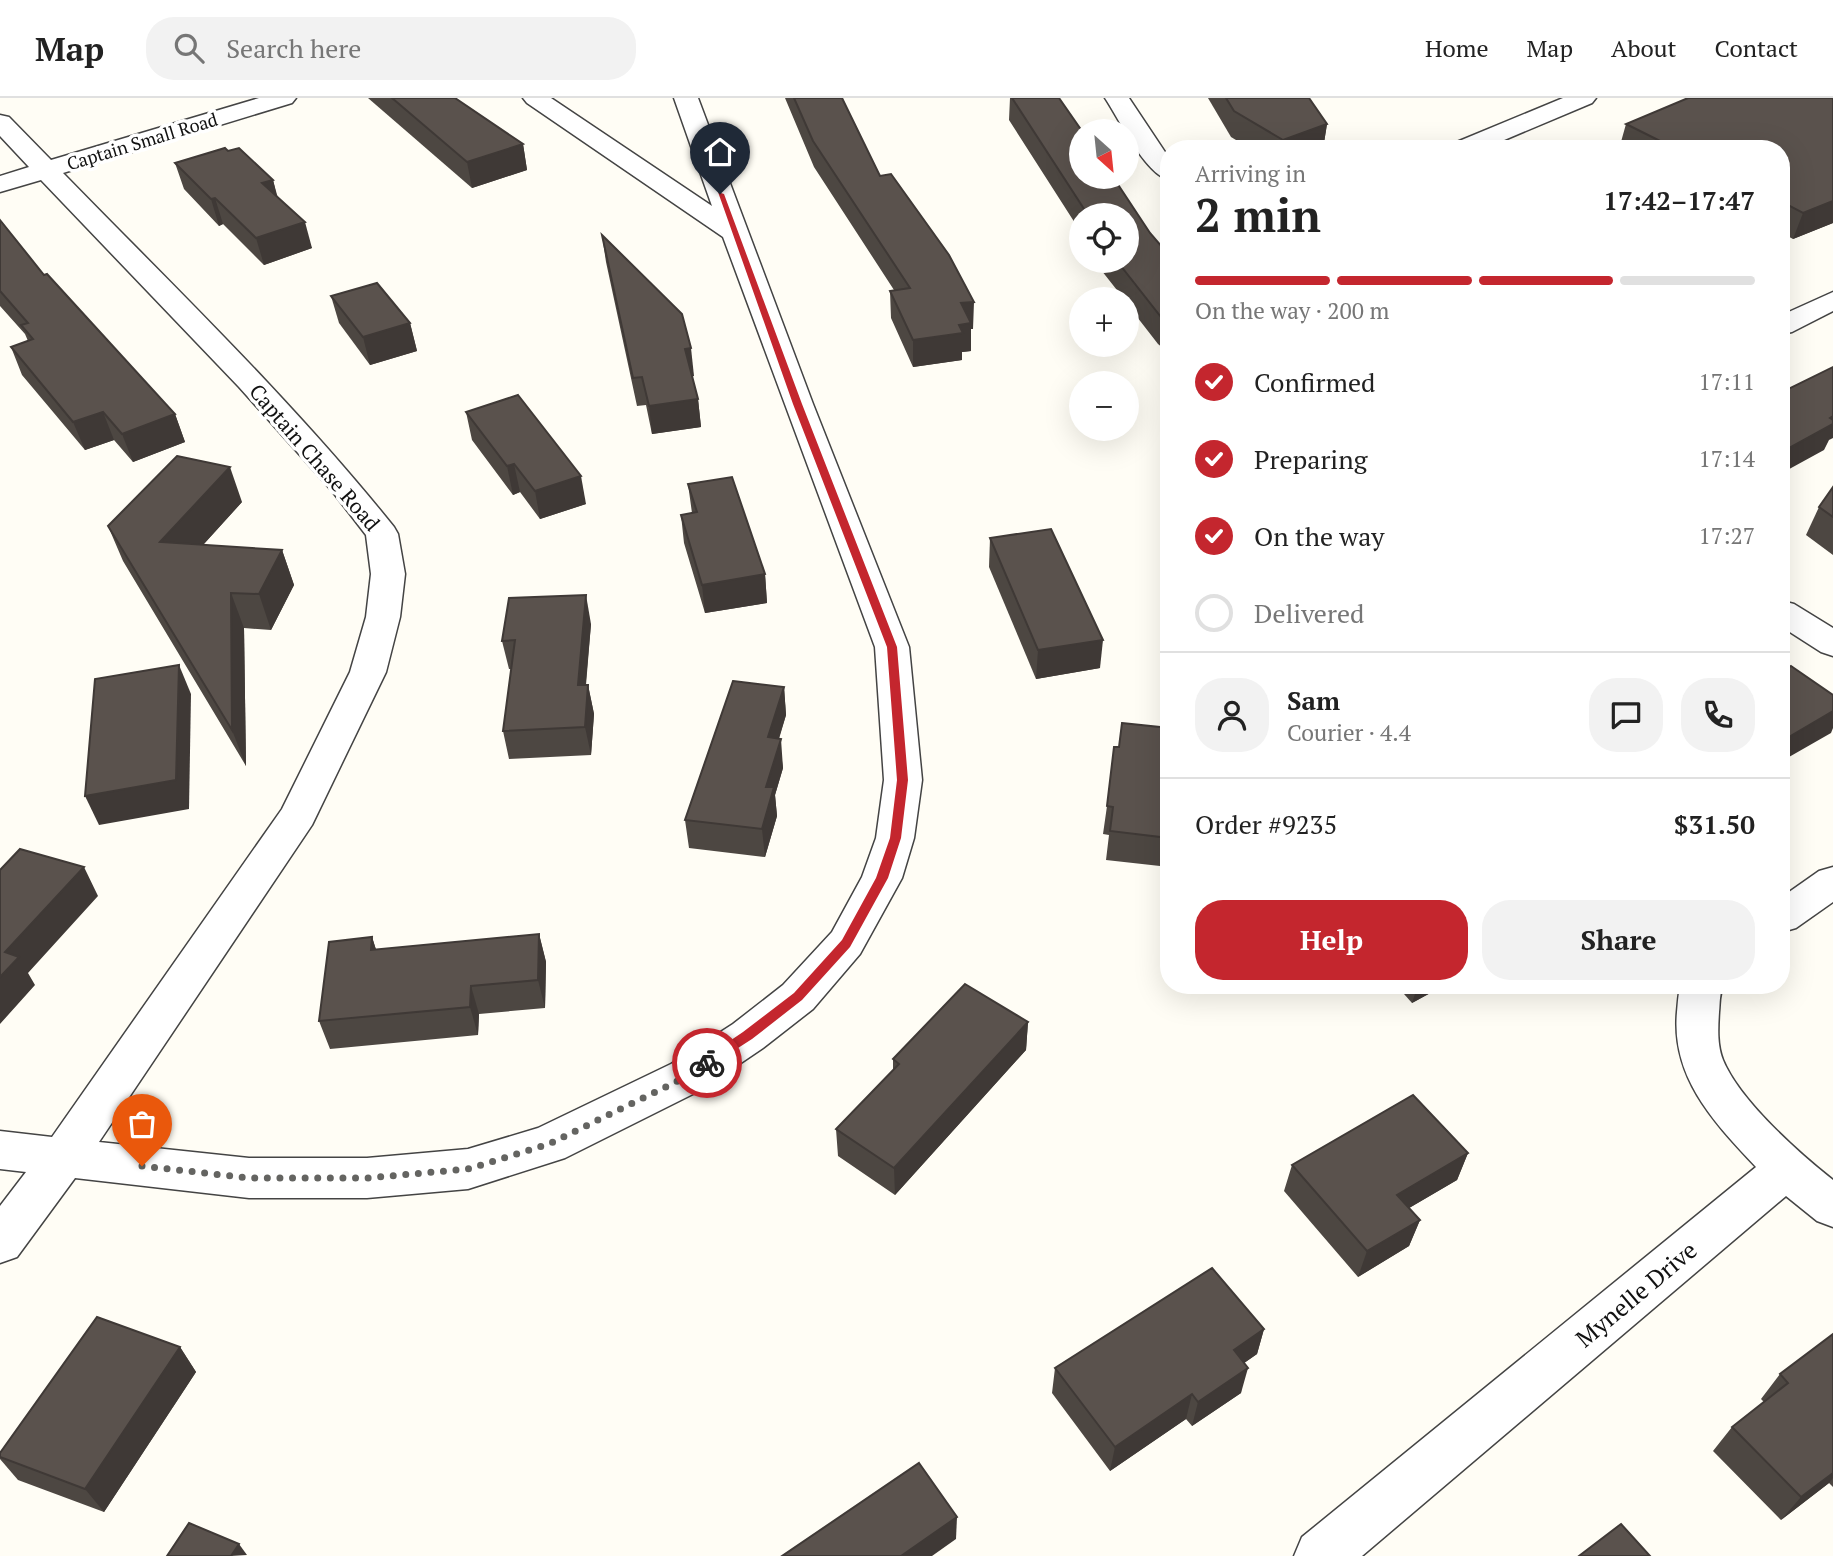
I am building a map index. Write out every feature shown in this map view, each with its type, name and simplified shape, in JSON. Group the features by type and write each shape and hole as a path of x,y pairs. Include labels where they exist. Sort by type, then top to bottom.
{"street":[{"name":"Captain Small Road","path":"0,184 284,98"},
{"path":"536,98 737,234"},
{"path":"0,1150 249,1178 368,1178 468,1169 549,1144 686,1077 748,1036 798,997 846,943 882,878 895,838 903,780 892,647 798,404 686,98"},
{"path":"1117,98 1160,163"},
{"path":"1483,140 1584,98"},
{"name":"Captain Chase Road","path":"0,122 249,381 343,484 382,534 388,575 383,617 368,672 299,815 63,1158 0,1242"},
{"path":"1790,322 1833,300"},
{"path":"1790,617 1833,644"},
{"path":"1790,912 1833,882"},
{"path":"1700,994 1700,1057 1720,1094 1786,1169 1833,1207"},
{"name":"Mynelle Drive","path":"1321,1556 1786,1169"}],"building":[{"path":"392,98 455,98 523,144 467,162"},
{"path":"794,98 842,98 880,176 891,174 949,255 974,302 961,303 971,323 959,325 963,333 913,340 890,291 910,288 813,141"},
{"path":"1012,98 1059,98 1074,119 1069,119 1069,186"},
{"path":"1226,98 1309,98 1327,124 1283,140 1234,111"},
{"path":"1688,98 1833,98 1833,201 1803,213 1790,206 1790,140 1658,140 1626,124"},
{"path":"225,148 228,151 239,148 273,180 262,183 305,222 256,238 175,163"},
{"path":"1071,189 1121,189 1130,203 1080,203"},
{"path":"1139,216 1160,245 1160,316 1126,273 1139,273"},
{"path":"0,220 44,275 47,274 175,414 122,434 103,412 73,422 11,347 33,339 21,325 28,323 0,291"},
{"path":"602,235 682,314 691,348 685,349 698,399 649,406 642,377 633,378"},
{"path":"377,283 410,323 363,337 331,296"},
{"path":"1833,367 1833,416 1830,418 1833,424 1790,448 1790,388"},
{"path":"518,395 581,476 535,491 514,464 507,466 466,412"},
{"path":"177,456 230,467 160,542 282,550 259,594 231,593 232,730 108,526"},
{"path":"732,477 765,574 702,585 681,515 697,512 688,484"},
{"path":"1833,487 1833,517 1819,507"},
{"path":"1051,529 1103,640 1038,650 990,538"},
{"path":"586,595 578,685 588,685 585,727 503,731 515,640 502,641 509,598"},
{"path":"179,665 176,780 85,796 95,679"},
{"path":"1790,667 1833,695 1833,711 1790,736"},
{"path":"733,681 784,687 768,737 781,739 766,787 774,787 762,829 685,820"},
{"path":"1122,723 1160,727 1160,837 1110,831 1113,807 1107,806 1114,747 1119,747"},
{"path":"20,849 84,867 5,952 19,957 0,977 0,870"},
{"path":"539,934 538,980 471,986 470,1007 319,1021 329,942 372,937 371,950"},
{"path":"965,984 1028,1022 894,1168 836,1129 899,1064 893,1059"},
{"path":"1413,1095 1468,1153 1397,1195 1420,1220 1367,1251 1292,1165"},
{"path":"1212,1268 1264,1329 1234,1350 1248,1368 1198,1402 1192,1394 1115,1447 1055,1368"},
{"path":"97,1317 180,1347 85,1489 0,1457 0,1453"},
{"path":"1833,1334 1833,1473 1801,1497 1732,1427 1788,1383 1780,1374"},
{"path":"919,1463 957,1517 901,1556 782,1556"},
{"path":"189,1523 239,1544 231,1556 167,1556"},
{"path":"1621,1524 1650,1556 1579,1556"}],"way so far":[{"path":"142,1166 249,1178 368,1178 468,1169 549,1144 686,1077 707,1063"}],"route":[{"path":"707,1063 748,1036 798,997 846,943 882,878 895,838 903,780 892,647 720,194"}]}
